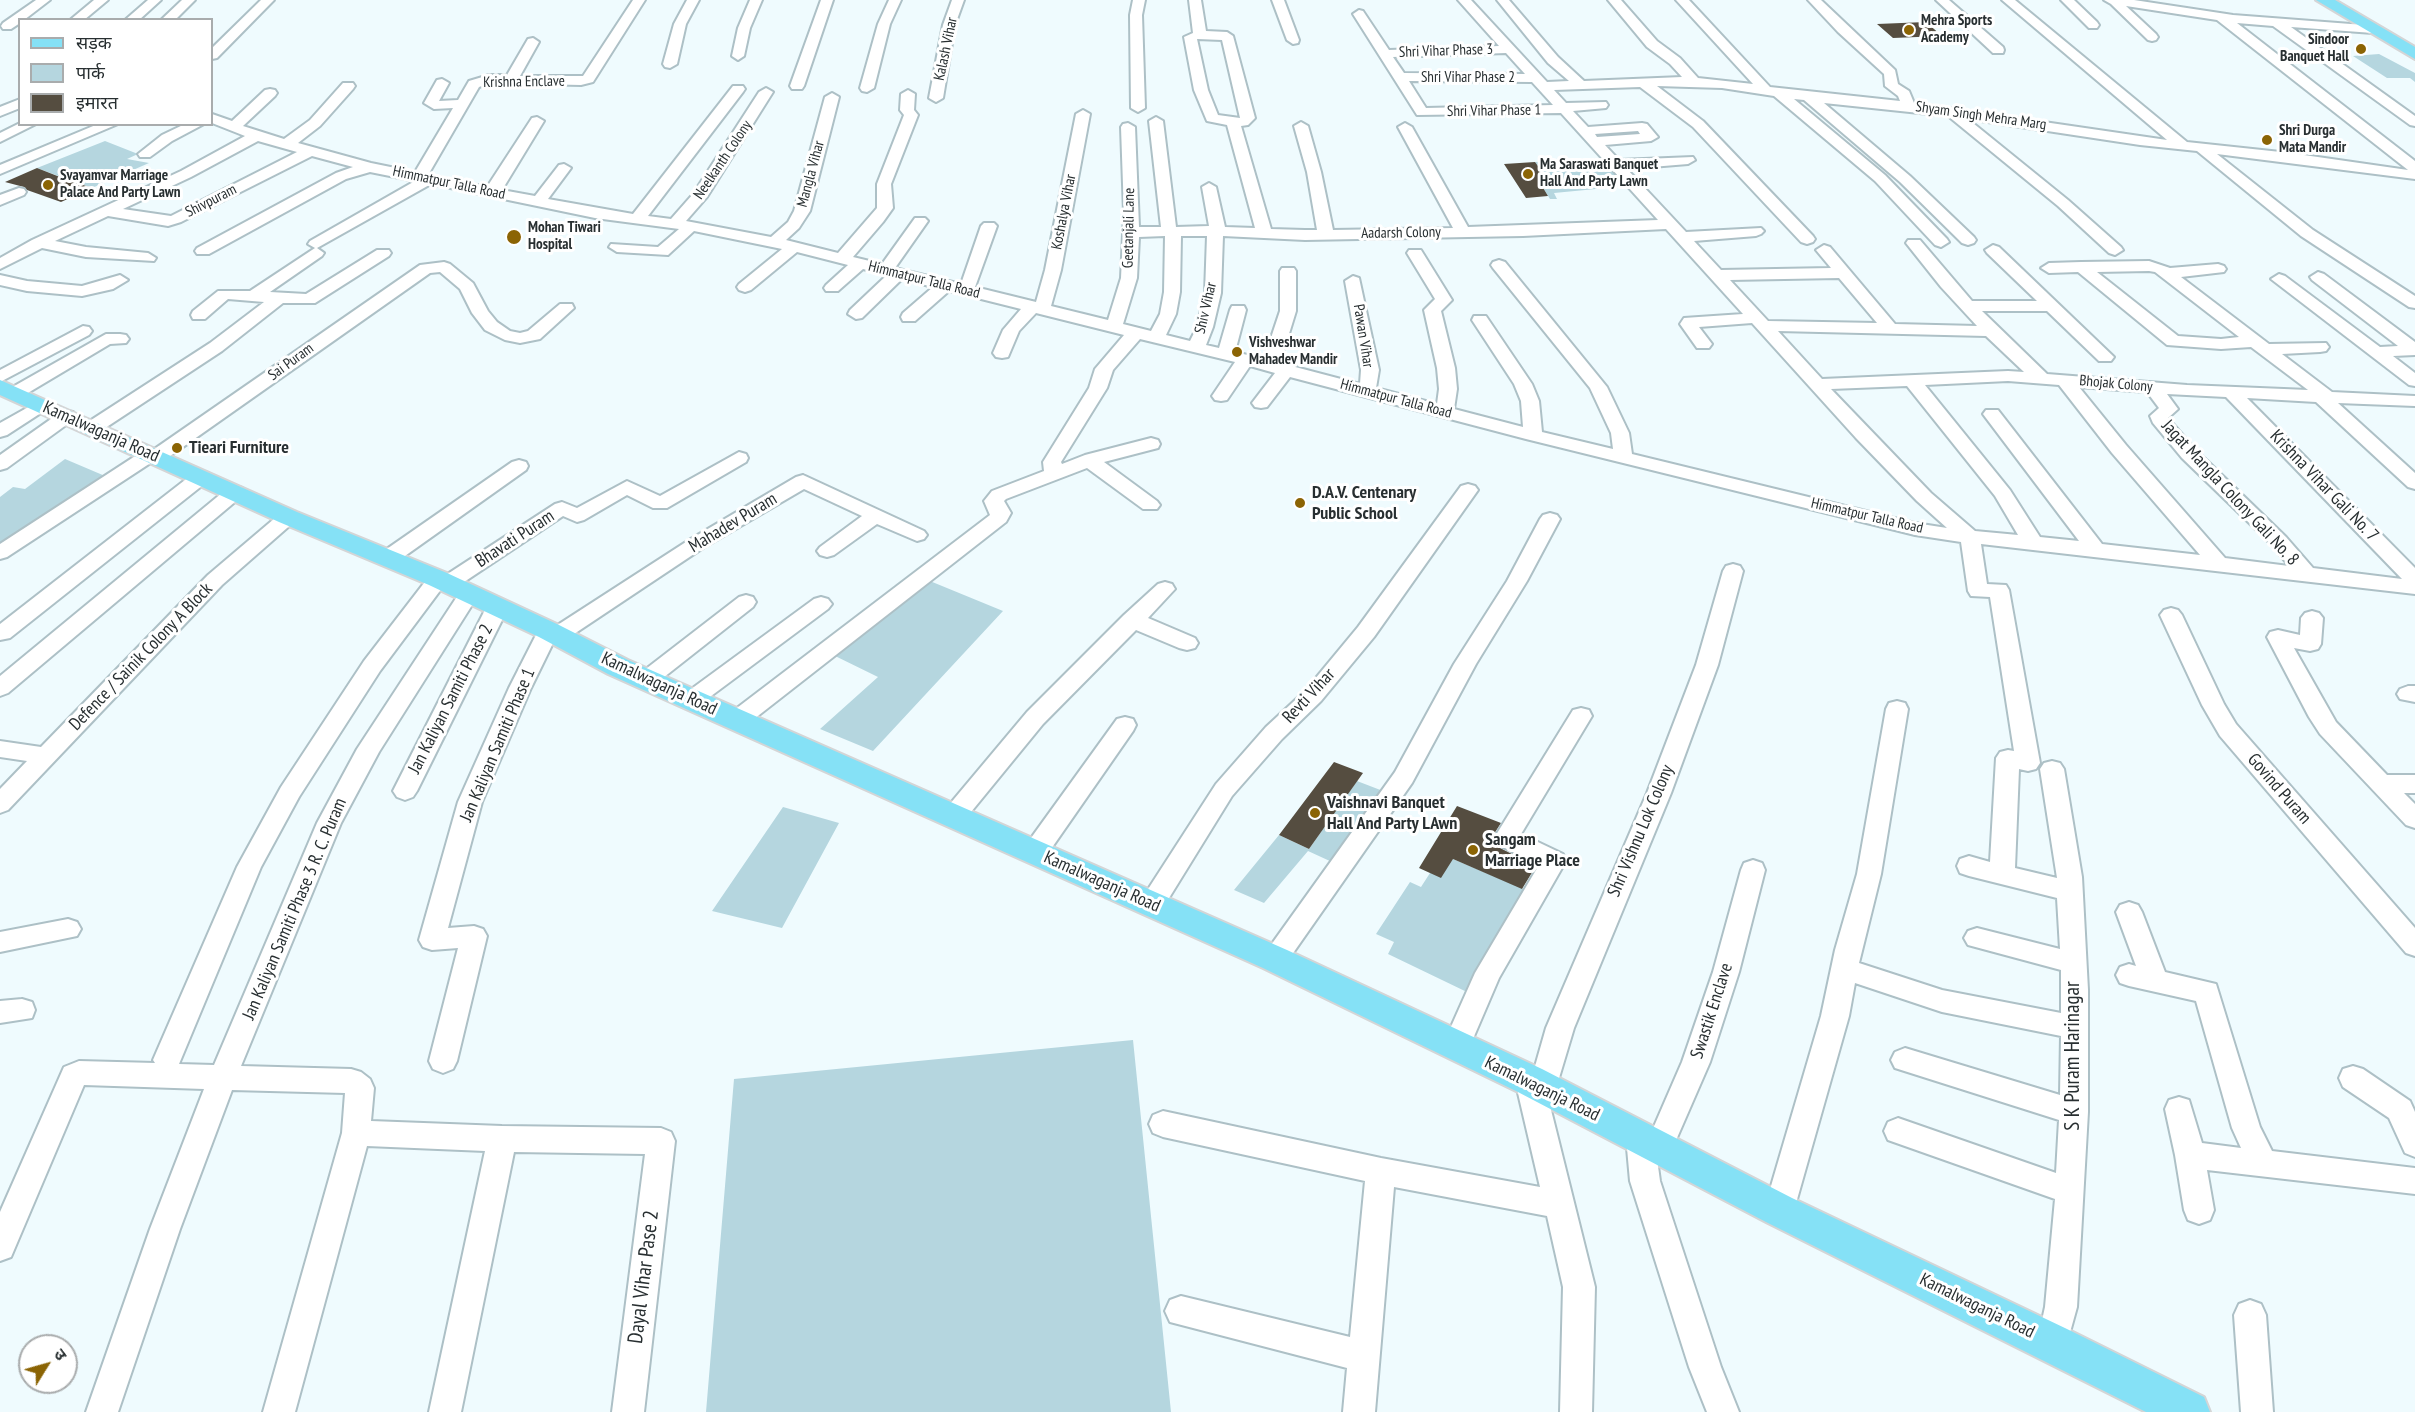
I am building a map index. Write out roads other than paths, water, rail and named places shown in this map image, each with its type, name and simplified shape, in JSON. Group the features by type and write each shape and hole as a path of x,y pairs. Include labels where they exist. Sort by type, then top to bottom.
{"main road":[{"path":"2324,0 2415,54"},
{"name":"Kamalwaganja Road","path":"36,401 288,517 452,585 646,680 1275,959 1535,1084 1779,1210 2189,1412"}],"street":[{"path":"3,25 44,0"},
{"path":"79,18 102,0"},
{"path":"133,18 155,0"},
{"path":"169,18 189,0"},
{"path":"213,54 268,0"},
{"name":"Krishna Enclave","path":"424,178 474,84 489,79 581,81 588,79 639,0"},
{"path":"670,64 680,24 693,0"},
{"path":"738,57 744,28 756,0"},
{"path":"797,86 827,0"},
{"path":"867,88 884,24 895,0"},
{"name":"Kalash Vihar","path":"936,98 949,25 958,0"},
{"path":"1138,108 1136,15 1139,0"},
{"path":"1195,0 1200,35"},
{"path":"1278,0 1293,40"},
{"path":"1464,0 1924,497 1970,537 1978,591 1999,590 2028,762 2008,758 2001,874"},
{"path":"1503,0 1553,60 1581,85"},
{"path":"1614,0 1652,44 1675,61 1694,82"},
{"path":"1682,0 1771,91 1881,178 1941,242"},
{"path":"1814,0 1886,69 1890,74 1892,86 1904,94 1908,106"},
{"path":"1942,0 1998,50"},
{"path":"2008,0 2181,144"},
{"path":"2067,0 2093,25"},
{"path":"2112,0 2227,18 2373,29"},
{"path":"2112,0 2152,37"},
{"path":"2205,0 2415,168"},
{"path":"1359,14 1399,77"},
{"path":"2275,21 2415,122"},
{"path":"3,25 18,30"},
{"path":"1200,35 1227,36 1248,118 1243,122 1217,120 1210,115 1201,90 1190,37 1200,35"},
{"path":"511,80 533,42"},
{"name":"Shri Vihar Phase 3","path":"1383,54 1509,49"},
{"name":"Shri Vihar Phase 2","path":"1399,77 1541,82"},
{"name":"Shri Vihar Phase 1","path":"1399,77 1422,112 1601,105"},
{"name":"Shyam Singh Mehra Marg","path":"1541,82 1581,85 1694,82 1809,97 1908,106 2130,139 2415,174"},
{"path":"1644,82 1698,124 1807,239"},
{"path":"442,84 431,103 434,105 462,104"},
{"path":"286,146 315,123 348,86"},
{"path":"637,219 738,89"},
{"name":"Neelkanth Colony","path":"617,247 662,252 683,225 766,92"},
{"path":"233,128 270,93"},
{"path":"832,288 885,208 884,184 890,164 911,116 907,110 908,94"},
{"name":"Mangla Vihar","path":"774,242 794,225 802,211 832,97"},
{"path":"1809,97 1897,171 1968,240"},
{"path":"0,112 18,104"},
{"path":"1952,113 2115,249"},
{"name":"Koshalya Vihar","path":"1037,308 1053,270 1083,114"},
{"name":"Himmatpur Talla Road","path":"213,118 233,128 286,146 369,166 538,202 774,242 1278,368 1533,435 1915,529 2415,586"},
{"path":"1156,121 1171,232 1172,292 1168,314 1156,338"},
{"path":"491,191 497,186 537,122"},
{"path":"1233,122 1258,206 1263,234"},
{"path":"0,138 25,126"},
{"path":"0,170 106,126"},
{"path":"145,154 167,138 193,126"},
{"path":"1301,126 1314,172 1326,234"},
{"name":"Geetanjali Lane","path":"1114,327 1129,278 1131,231 1128,127"},
{"path":"1405,127 1463,232"},
{"path":"0,264 38,243 186,174 256,136"},
{"path":"2200,147 2307,233 2415,303"},
{"name":"Shivpuram","path":"106,211 171,221 310,151"},
{"path":"1616,165 1688,160"},
{"path":"203,251 341,177 369,166"},
{"path":"538,202 564,168"},
{"path":"254,296 316,249 424,178"},
{"name":"Shiv Vihar","path":"1196,348 1205,327 1213,293 1216,231 1209,187"},
{"path":"0,200 19,192"},
{"path":"856,314 892,272 920,221"},
{"name":"Aadarsh Colony","path":"1131,231 1326,234 1587,229 1671,224"},
{"path":"963,291 970,283 989,226"},
{"path":"1683,237 1756,231"},
{"path":"38,243 86,252 148,258"},
{"path":"1914,243 1991,331 2041,378"},
{"path":"745,287 794,247"},
{"path":"1824,250 1891,330"},
{"path":"1994,250 2105,357"},
{"path":"199,315 224,294 309,299 382,253"},
{"path":"1416,253 1444,300 1432,310 1446,368 1448,389 1445,412"},
{"path":"1499,265 1598,387 1620,433 1623,456"},
{"path":"2049,268 2149,266 2166,273 2261,345 2322,395 2415,483"},
{"name":"Sai Puram","path":"0,553 153,456 426,268 444,267 467,286 480,313 490,326 505,335 520,338 534,336 566,308"},
{"path":"2081,267 2173,341 2320,346"},
{"path":"2166,273 2218,269"},
{"path":"1261,403 1278,368 1288,311 1288,272"},
{"path":"1719,276 1843,273"},
{"path":"2318,277 2414,350 2378,352"},
{"path":"2279,279 2415,381"},
{"path":"0,280 27,286 82,291 107,286 120,280"},
{"name":"Pawan Vihar","path":"1353,281 1370,370 1370,383 1366,392"},
{"path":"909,317 944,286"},
{"path":"36,401 216,347 279,298"},
{"path":"1968,306 2050,306"},
{"path":"1002,352 1011,330 1037,308"},
{"path":"1226,355 1238,310"},
{"path":"1480,320 1523,384 1530,401 1533,435"},
{"path":"1703,344 1688,324 1690,321 1760,322 1891,330 1991,331"},
{"path":"0,464 36,401 83,331"},
{"path":"1053,468 1098,388 1104,369 1120,348 1136,333"},
{"path":"0,431 106,339 120,339"},
{"path":"1221,396 1245,360"},
{"name":"Bhojak Colony","path":"1818,384 2008,376 2231,392 2415,401"},
{"path":"2063,379 2119,449 2219,564"},
{"path":"1912,380 2003,494 2033,542"},
{"name":"Jagat Mangla Colony Gali No. 8","path":"2152,387 2169,409 2159,416 2159,419 2189,454 2279,541 2306,573"},
{"name":"Krishna Vihar Gali No. 7","path":"2231,392 2415,580"},
{"path":"1992,414 2096,550"},
{"path":"737,720 999,518 1001,513 994,501 999,495 1053,468 1151,444"},
{"name":"Bhavati Puram","path":"452,585 562,508 577,516 627,487 660,504 739,458"},
{"path":"1089,459 1150,505"},
{"path":"388,558 519,466"},
{"path":"2,633 201,477"},
{"name":"Mahadev Puram","path":"553,633 802,481 917,535"},
{"name":"Revti Vihar","path":"1152,904 1224,790 1274,733 1313,696 1366,632 1468,490"},
{"path":"0,688 235,492"},
{"path":"827,551 876,516"},
{"name":"Defence / Sainik Colony A Block","path":"0,804 215,580 288,517"},
{"path":"1275,959 1404,777 1465,664 1517,581 1550,519"},
{"name":"Shri Vishnu Lok Colony","path":"1535,1084 1659,793 1707,665 1734,571"},
{"path":"167,1060 249,867 289,793 372,666 452,585"},
{"name":"Jan Kaliyan Samiti Phase 3 R. C. Puram","path":"102,1412 165,1229 223,1076 329,823 452,585"},
{"path":"953,817 1035,718 1165,589"},
{"path":"646,680 746,602"},
{"path":"692,700 821,603"},
{"name":"Jan Kaliyan Samiti Phase 2","path":"405,791 497,608"},
{"name":"Govind Puram","path":"2171,615 2219,718 2415,946"},
{"path":"2312,618 2310,644 2278,637 2319,717 2415,819"},
{"path":"1132,620 1186,643"},
{"name":"Jan Kaliyan Samiti Phase 1","path":"443,1061 474,936 432,940 470,802 520,688 553,633"},
{"path":"1779,1210 1835,1016 1869,874 1897,709"},
{"path":"1456,1047 1488,973 1554,861 1510,839 1508,835 1581,716"},
{"path":"1035,852 1125,725"},
{"path":"0,749 45,756"},
{"name":"S K Puram Harinagar","path":"2052,769 2070,891 2074,1112 2061,1307 2052,1343"},
{"path":"2380,784 2415,784"},
{"path":"1969,866 2070,891"},
{"name":"Swastik Enclave","path":"1649,1142 1696,1062 1726,972 1753,870"},
{"path":"2129,912 2142,978 2207,992 2246,1128 2263,1163"},
{"path":"0,942 68,929"},
{"path":"1977,938 2073,963"},
{"path":"1845,969 1942,1001 2073,1027"},
{"path":"1905,1060 2074,1112"},
{"path":"0,1247 76,1074 351,1081 360,1088 357,1132 279,1412"},
{"path":"2353,1078 2400,1110 2415,1144"},
{"path":"1535,1084 1558,1204 1579,1287 1576,1412"},
{"path":"2180,1109 2199,1210"},
{"path":"1163,1124 1382,1171 1558,1204"},
{"path":"1898,1131 2070,1191"},
{"path":"357,1132 502,1139 445,1412"},
{"name":"Dayal Vihar Pase 2","path":"502,1139 661,1141 628,1412"},
{"path":"1649,1142 1645,1181 1705,1367 1723,1412"},
{"path":"2190,1155 2415,1181"},
{"path":"1359,1412 1382,1171"},
{"path":"1181,1311 1363,1356"},
{"path":"2250,1316 2257,1412"}],"place":[{"name":"Mehra Sports Academy","path":"1909,30"},
{"name":"Sindoor Banquet Hall","path":"2361,49"},
{"name":"Shri Durga Mata Mandir","path":"2267,140"},
{"name":"Ma Saraswati Banquet Hall And Party Lawn","path":"1528,174"},
{"name":"Svayamvar Marriage Palace And Party Lawn","path":"48,185"},
{"name":"Mohan Tiwari Hospital","path":"514,237"},
{"name":"Vishveshwar Mahadev Mandir","path":"1237,352"},
{"name":"Tieari Furniture","path":"177,448"},
{"name":"D.A.V. Centenary Public School","path":"1300,503"},
{"name":"Vaishnavi Banquet Hall And Party LAwn","path":"1315,813"},
{"name":"Sangam Marriage Place","path":"1473,850"}]}
